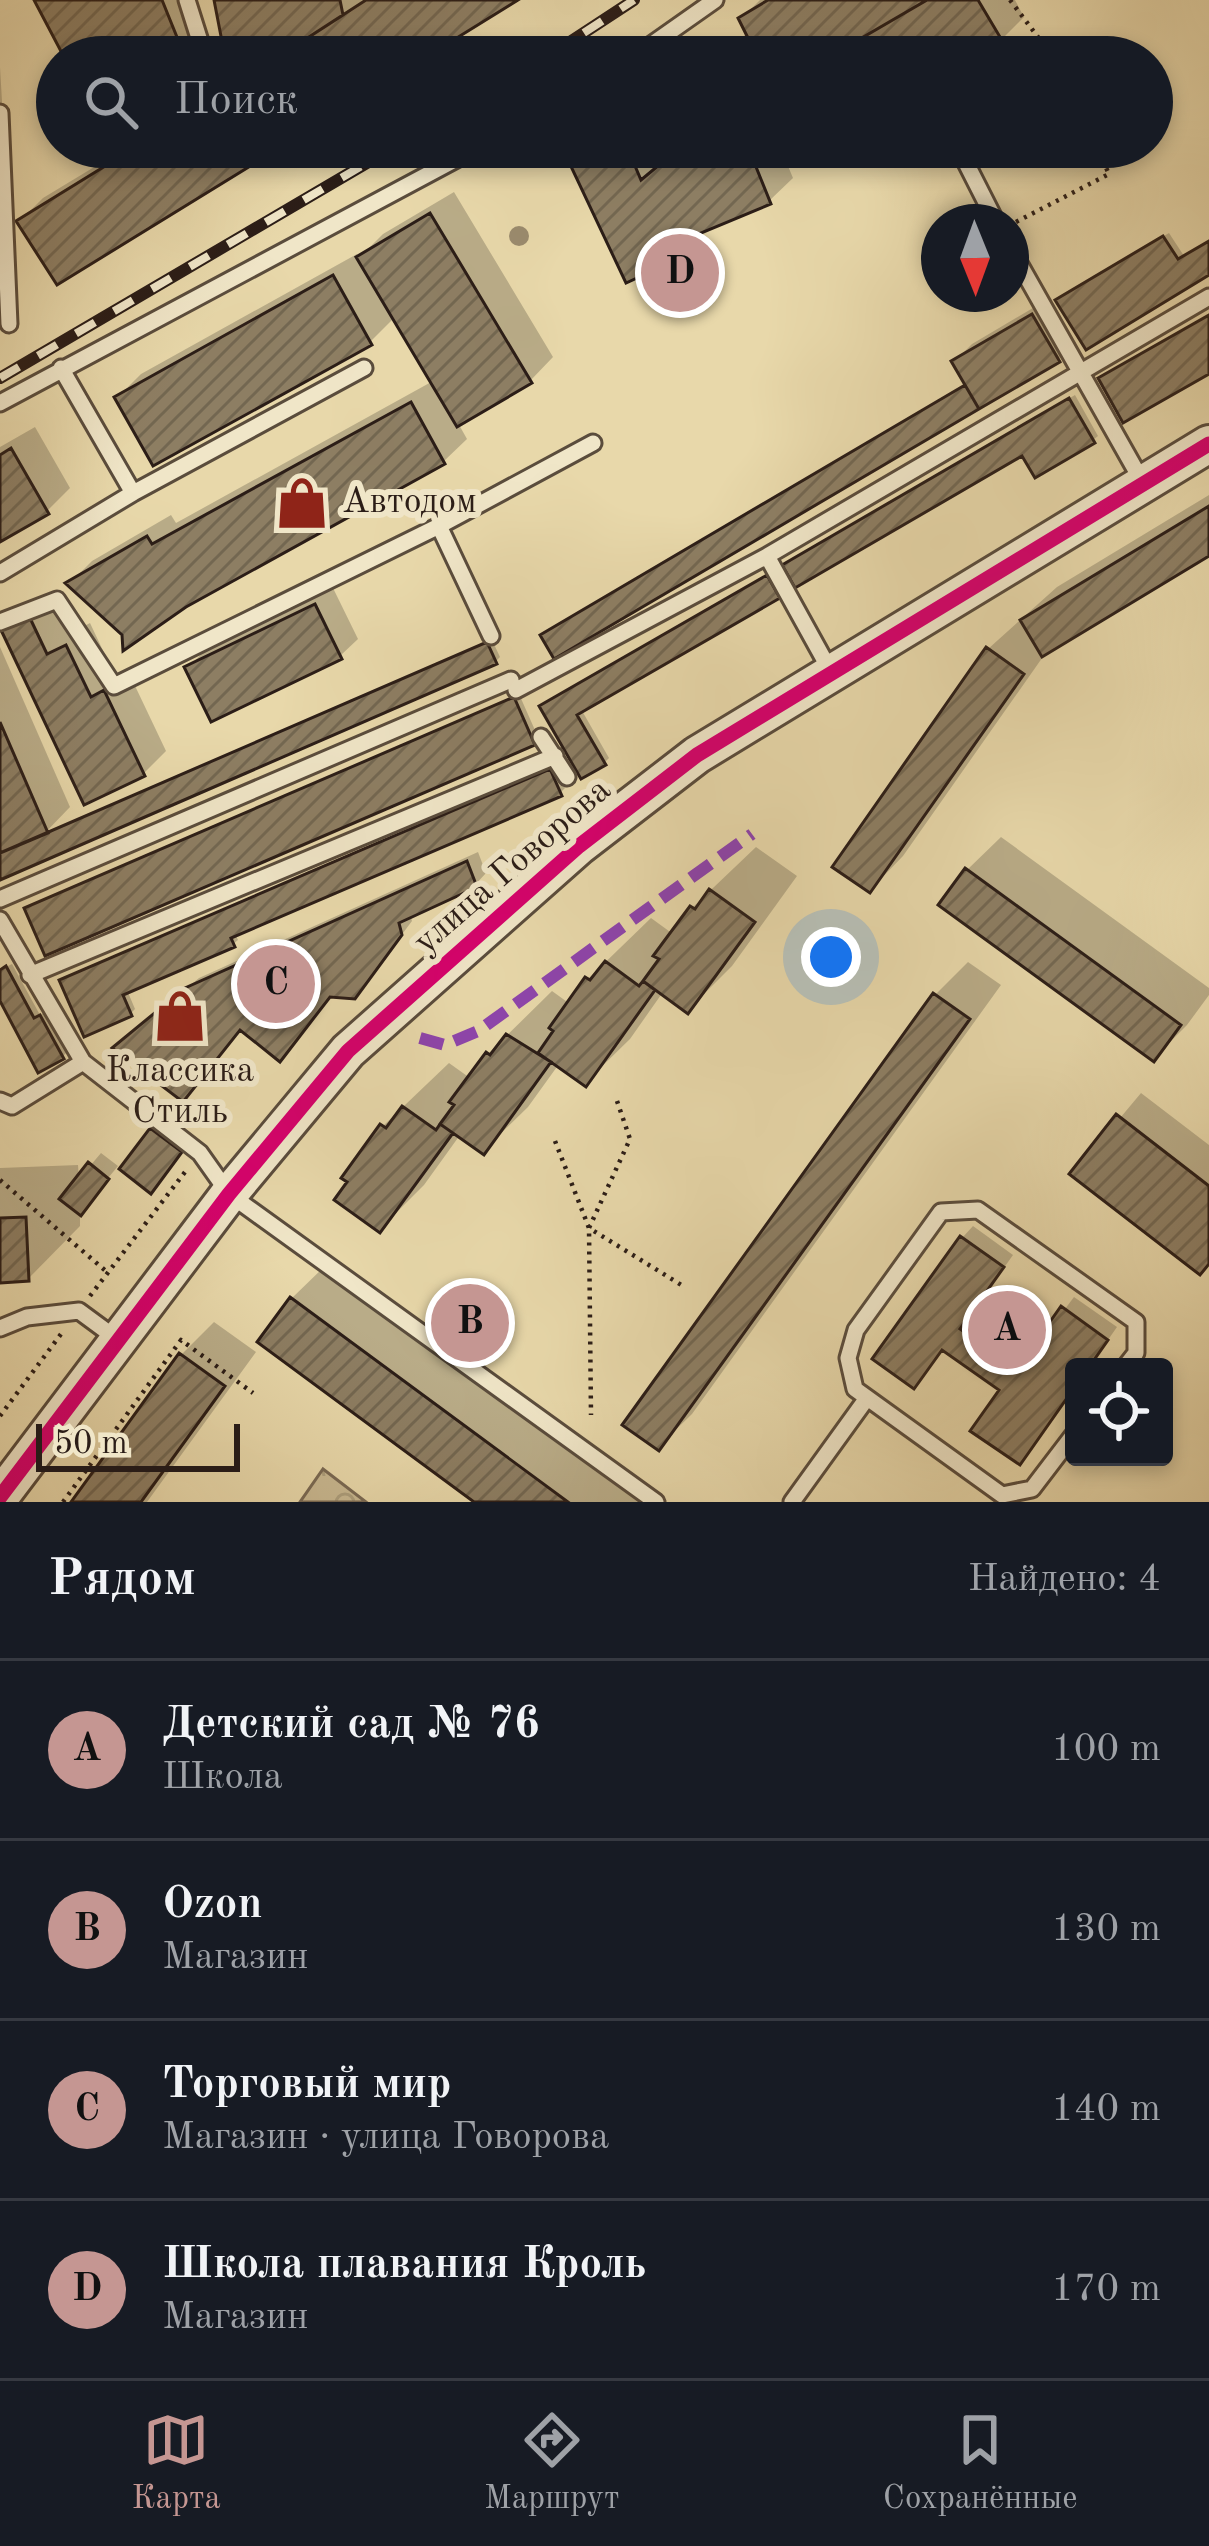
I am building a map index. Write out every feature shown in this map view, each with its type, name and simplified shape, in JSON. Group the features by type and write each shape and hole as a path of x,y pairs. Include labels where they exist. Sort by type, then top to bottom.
{"street":[{"name":"улица Говорова","path":"0,1496 229,1194 348,1051 588,838 697,755 1209,444"}],"lane":[{"path":"187,0 199,36"},
{"path":"664,36 716,0"},
{"path":"0,113 9,324"},
{"path":"0,403 439,168"},
{"path":"969,168 987,204"},
{"path":"1029,281 1143,483"},
{"path":"0,899 513,685 767,556 1209,297"},
{"path":"61,368 133,493"},
{"path":"0,574 133,493 364,368"},
{"path":"0,622 57,599 114,686 439,526 593,443"},
{"path":"439,526 491,636"},
{"path":"767,556 831,672"},
{"path":"541,737 566,777"},
{"path":"30,975 555,756"},
{"path":"0,920 82,1062 200,1153 229,1194 656,1502"},
{"path":"0,1100 12,1106 82,1062"},
{"path":"1065,1446 1032,1490 1002,1495 855,1389 848,1358 856,1330 941,1212 978,1210 1136,1322 1136,1352 1132,1358"},
{"path":"0,1328 28,1317 79,1311 117,1339"},
{"path":"792,1502 867,1398"}],"path":[{"path":"1010,0 1037,36"},
{"path":"1029,215 1109,175 1106,168"},
{"path":"589,1228 630,1139 617,1101"},
{"path":"555,1141 589,1228 590,1415"},
{"path":"0,1416 200,1153"},
{"path":"0,1180 107,1272"},
{"path":"589,1228 683,1286"},
{"path":"63,1502 181,1340 253,1394"}],"green space":[{"path":"323,1469 366,1502 300,1502"}],"building":[{"path":"34,0 162,0 177,36 53,36"},
{"path":"214,0 340,0 343,15 310,36 221,36"},
{"path":"366,0 518,0 460,36 310,36"},
{"path":"768,0 927,0 865,36 747,36 738,18"},
{"path":"927,0 978,0 999,36 865,36"},
{"path":"102,168 247,168 57,285 16,221"},
{"path":"572,168 636,168 641,180 655,168 756,168 771,204 672,245 678,259 626,283"},
{"path":"430,213 532,383 457,427 356,257"},
{"path":"1163,236 1178,259 1209,241 1209,275 1086,350 1055,300"},
{"path":"333,275 372,345 153,466 114,397"},
{"path":"1032,314 1060,362 979,409 951,361"},
{"path":"1209,315 1209,374 1123,423 1098,378"},
{"path":"965,385 979,409 554,659 540,635"},
{"path":"1069,398 1095,443 1035,478 1022,456 795,588 782,565"},
{"path":"411,402 445,464 186,607 123,651 122,635 65,583 147,536 152,544"},
{"path":"11,448 49,514 0,542 0,455"},
{"path":"1209,506 1209,556 1042,657 1020,620"},
{"path":"767,575 780,598 577,715 606,765 581,779 539,706"},
{"path":"315,604 342,659 211,722 184,667"},
{"path":"29,616 47,654 66,645 91,697 104,690 145,776 84,805 1,630"},
{"path":"487,642 497,664 0,880 0,853"},
{"path":"986,647 1024,674 870,893 832,867"},
{"path":"514,697 535,745 45,956 24,908"},
{"path":"0,722 48,833 0,853"},
{"path":"550,769 562,796 231,938 235,947 123,995 132,1016 84,1037 59,980"},
{"path":"467,861 477,887 399,923 402,935 355,999 330,997 280,1062 240,1030 183,1102 112,1048 185,988"},
{"path":"965,868 1181,1025 1154,1062 938,905"},
{"path":"709,889 755,922 688,1014 643,981 659,959 653,956 690,906 695,909"},
{"path":"605,961 639,986 643,981 655,990 586,1087 538,1053 553,1031 549,1028 585,977 590,980"},
{"path":"6,966 34,1018 40,1015 64,1059 38,1073 0,1001 0,970"},
{"path":"933,993 970,1019 659,1451 622,1425"},
{"path":"506,1034 551,1062 484,1155 440,1124 454,1105 449,1102 486,1052 490,1055"},
{"path":"402,1106 436,1130 440,1124 453,1133 380,1233 334,1200 347,1182 341,1178 380,1124 386,1128"},
{"path":"1116,1114 1209,1186 1209,1264 1200,1275 1069,1174"},
{"path":"150,1128 182,1152 151,1194 119,1169"},
{"path":"88,1162 109,1179 81,1216 59,1199"},
{"path":"26,1217 29,1281 0,1283 0,1218"},
{"path":"960,1236 1004,1267 960,1329 1017,1369 1061,1306 1108,1340 1095,1358 1065,1358 1065,1401 1020,1465 970,1431 999,1390 942,1350 914,1389 872,1359"},
{"path":"451,1294 510,1336 496,1355 438,1313"},
{"path":"290,1297 568,1502 474,1502 257,1342"},
{"path":"179,1353 225,1386 141,1502 71,1502"}],"railway":[{"path":"579,36 634,0"},
{"path":"0,378 358,168"}],"marked path":[{"path":"420,1038 445,1045 478,1031 752,834"}],"cycle path":[{"path":"0,1497 229,1194 348,1051 579,846 697,755 1209,444"}],"place":[{"name":"Школа плавания Кроль","path":"680,273"},
{"name":"Автодом","path":"302,503"},
{"name":"Торговый мир","path":"276,984"},
{"name":"Классика Стиль","path":"180,1016"},
{"name":"Ozon","path":"470,1323"},
{"name":"Детский сад № 76","path":"1007,1330"}]}
